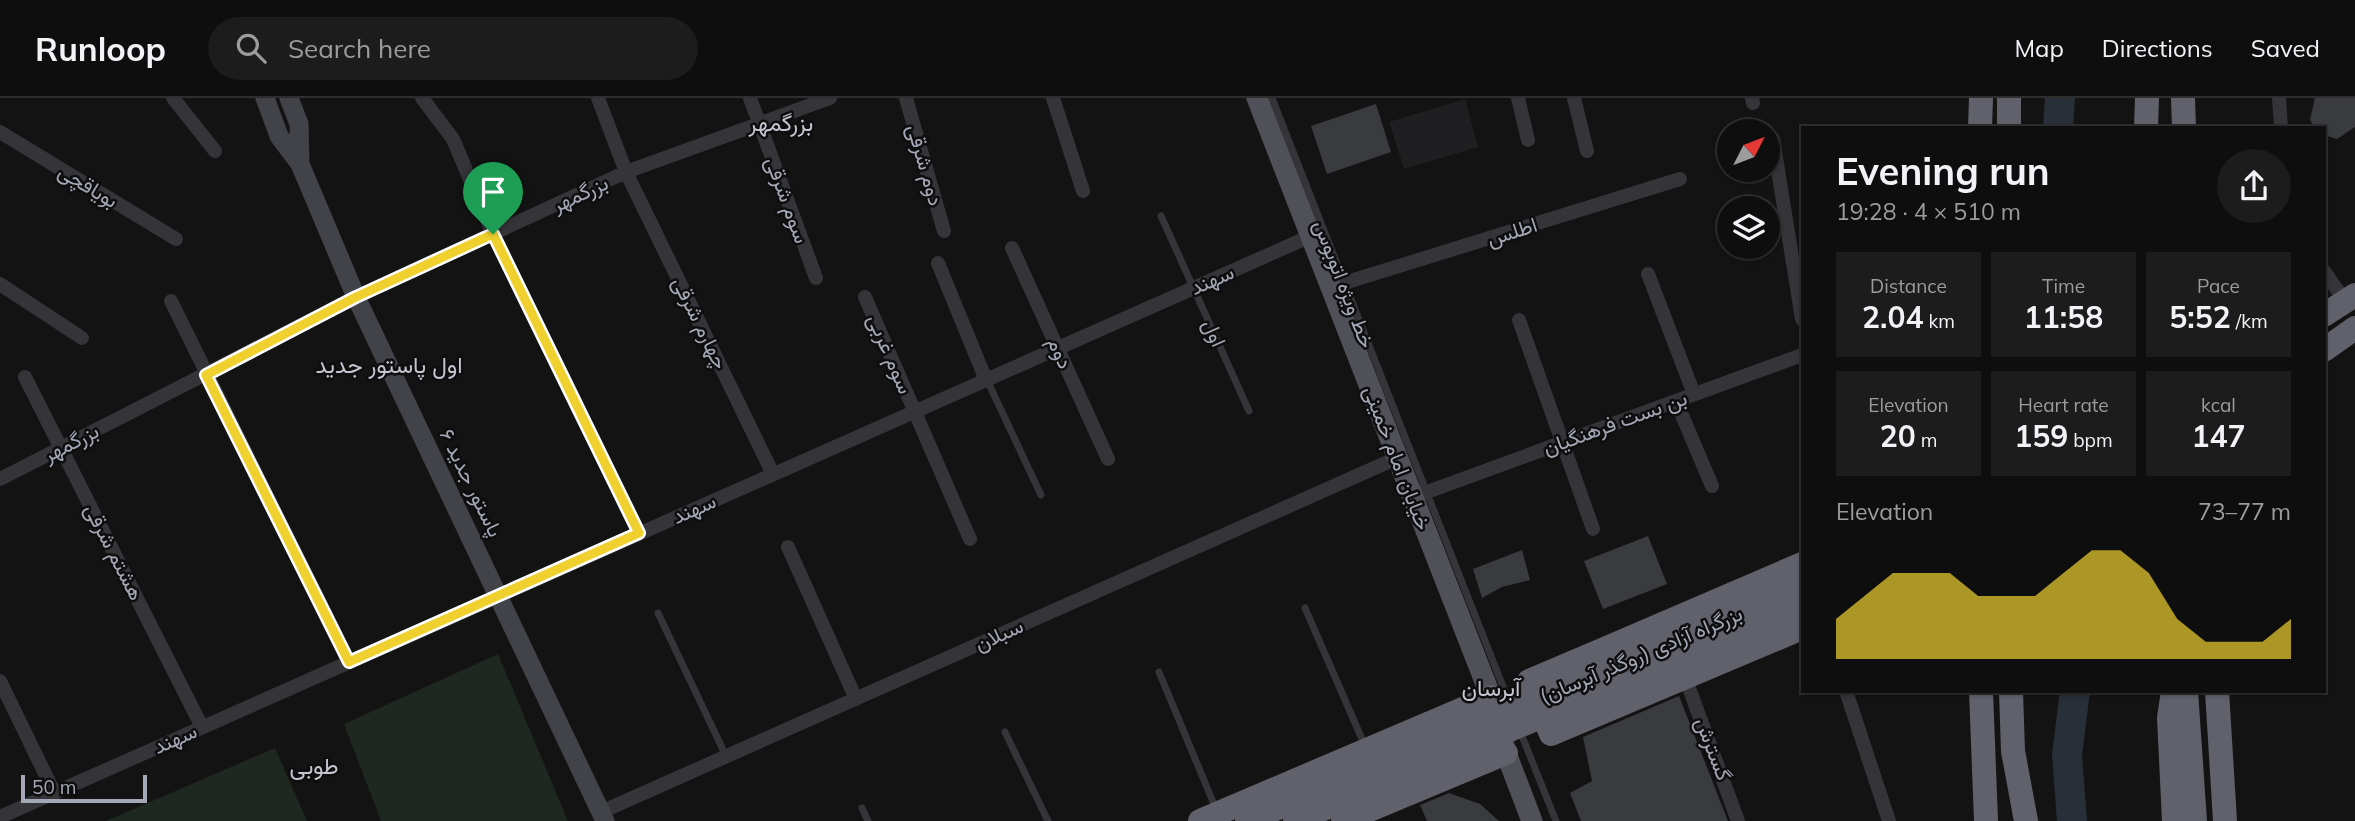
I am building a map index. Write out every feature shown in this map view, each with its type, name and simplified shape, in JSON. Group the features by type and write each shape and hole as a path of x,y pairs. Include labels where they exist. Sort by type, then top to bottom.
{"highway":[{"path":"1980,126 1981,98"},
{"path":"2009,98 2009,126"},
{"path":"2147,98 2147,126"},
{"path":"2183,98 2184,126"},
{"path":"2326,314 2350,298"},
{"path":"2326,349 2355,328"},
{"path":"1801,564 1529,681 1551,734 1801,628"},
{"name":"بزرگراه آزادی (روگذر آبرسان)","path":"1247,821 1801,587"},
{"name":"بزرگراه آزادی (روگذر آبرسان)","path":"1295,821 1801,606"},
{"path":"1609,647 1595,662 1598,680 1608,701 1626,702"},
{"path":"1980,693 1986,821"},
{"path":"2011,693 2013,751 2026,821"},
{"path":"2172,693 2169,718 2174,821"},
{"path":"2186,693 2195,821"},
{"path":"2217,693 2225,821"},
{"path":"1209,817 1490,697"},
{"path":"1300,778 1317,783 1342,820 1506,753"}],"main road":[{"name":"پاستور جدید ۶","path":"265,98 279,136 300,164 356,297 603,816"},
{"name":"پاستور جدید ۶","path":"289,98 299,124 300,164"},
{"name":"خیابان امام خمینی","path":"1257,98 1311,236 1337,286 1397,458 1419,493 1490,697 1506,753 1532,821"}],"street":[{"path":"173,98 215,151"},
{"path":"422,98 453,139 493,234 639,533"},
{"name":"چهارم شرقی","path":"598,98 626,172 774,474"},
{"path":"750,98 758,122"},
{"name":"بزرگمهر","path":"0,479 356,297 626,172 830,98"},
{"name":"دوم شرقی","path":"906,98 944,232"},
{"path":"1053,98 1083,191"},
{"path":"1518,98 1528,141"},
{"path":"1574,98 1587,150"},
{"path":"2279,98 2281,126"},
{"name":"سوم شرقی","path":"758,122 816,278"},
{"name":"بویاقچی","path":"0,132 176,239"},
{"name":"اطلس","path":"1337,286 1680,179"},
{"path":"1780,182 1801,313"},
{"name":"سهند","path":"0,817 1311,236"},
{"name":"دوم","path":"1012,247 1108,459"},
{"path":"938,264 986,380"},
{"path":"2326,273 2350,298"},
{"path":"1648,274 1694,394"},
{"path":"0,284 82,338"},
{"name":"سوم غربی","path":"865,297 915,411"},
{"path":"171,301 349,662"},
{"path":"1519,320 1593,529"},
{"name":"بن بست فرهنگیان","path":"1419,493 1801,355"},
{"name":"هشتم شرقی","path":"25,377 202,727"},
{"path":"1676,401 1712,486"},
{"path":"915,411 970,539"},
{"name":"سبلان","path":"603,816 726,756 1397,458"},
{"path":"788,547 856,699"},
{"name":"گسترش","path":"1685,677 1738,821"},
{"path":"0,681 54,792"},
{"path":"1847,693 1889,821"}],"lane":[{"name":"خط ویژه اتوبوس","path":"1272,98 1337,286 1419,493 1556,821"},
{"name":"اول","path":"1161,216 1249,411"},
{"path":"986,380 1041,495"},
{"path":"1305,608 1367,750"},
{"path":"658,613 726,756"},
{"path":"1159,672 1209,817"},
{"path":"1005,732 1048,821"},
{"path":"862,808 868,821"}],"shaded area":[{"path":"1465,99 1478,147 1404,169 1389,122"},
{"path":"498,654 568,821 381,821 344,724"},
{"path":"275,748 307,821 106,821"}],"building":[{"path":"2315,98 2355,98 2355,127 2337,139 2326,136 2326,126 2314,126 2310,120"},
{"path":"1376,104 1391,152 1327,174 1311,126"},
{"path":"1648,536 1667,584 1603,609 1584,561"},
{"path":"1522,550 1530,580 1502,587 1482,598 1473,569"},
{"path":"1679,696 1728,821 1581,821 1570,793 1592,781 1583,737"},
{"path":"1449,793 1480,804 1499,821 1427,821 1420,805"}],"waterway":[{"path":"2058,126 2060,98"},
{"path":"2072,821 2067,755 2075,693"}],"district":[{"name":"بزرگمهر","path":"781,123"},
{"name":"اول پاستور جدید","path":"389,365"},
{"name":"آبرسان","path":"1491,688"},
{"name":"طوبی","path":"314,766"}],"route":[{"path":"493,234 639,533 349,662 206,375 356,297 493,234"}]}
